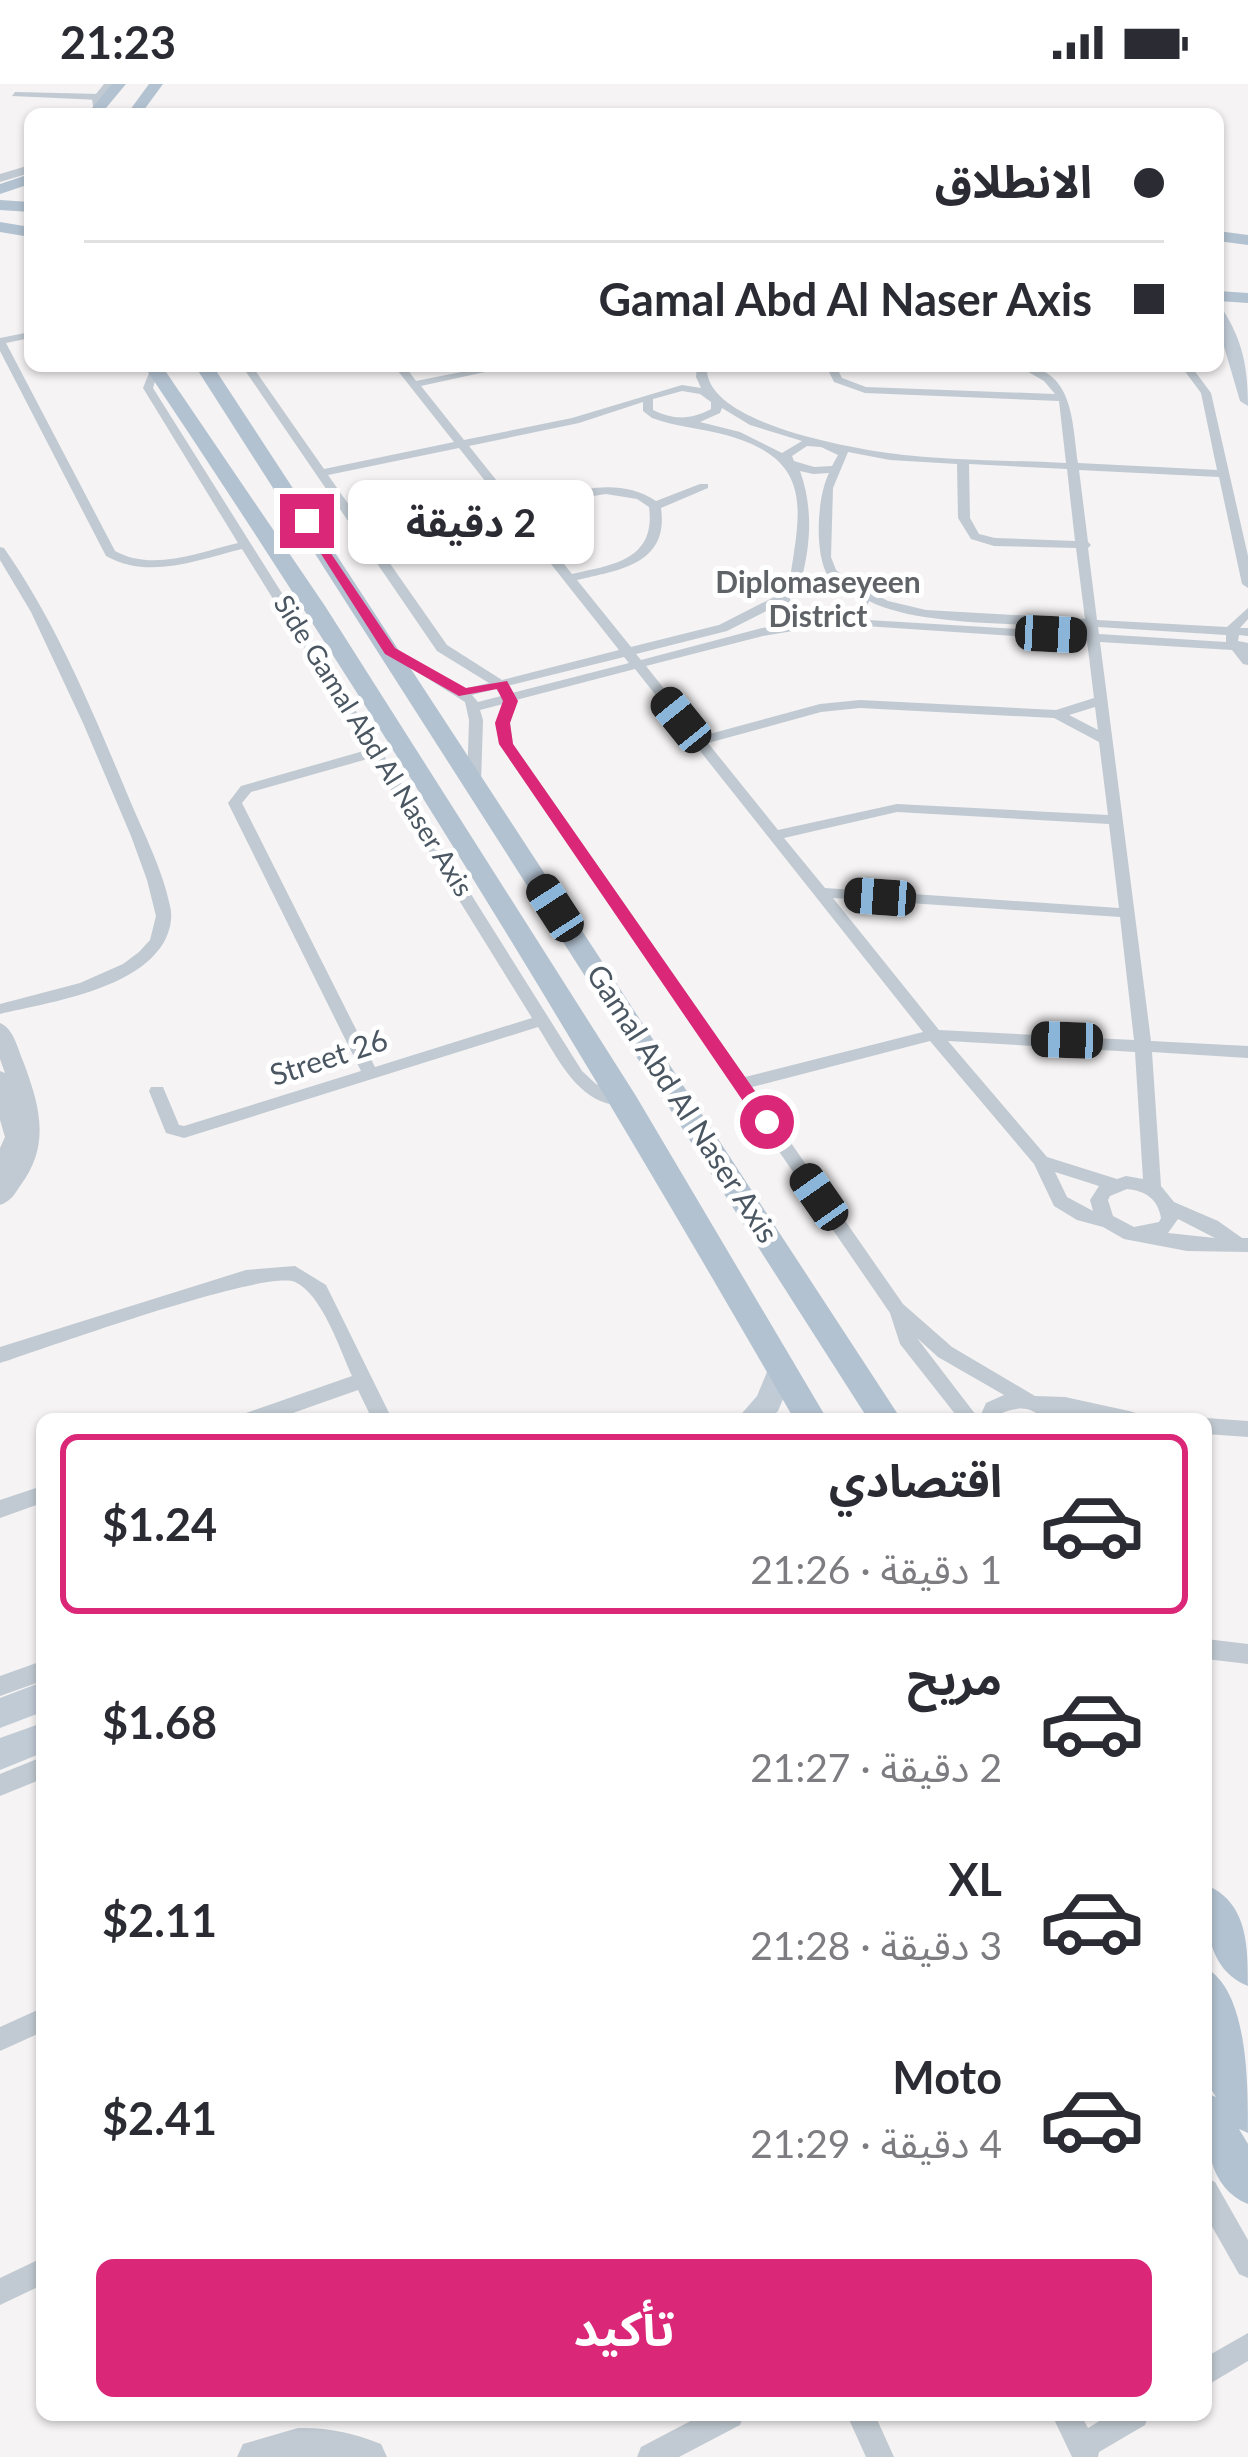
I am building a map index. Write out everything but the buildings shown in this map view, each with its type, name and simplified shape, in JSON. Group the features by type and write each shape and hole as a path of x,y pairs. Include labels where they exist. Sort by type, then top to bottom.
{"main road":[{"path":"101,108 131,84"},
{"path":"125,108 144,84"},
{"path":"1224,326 1248,401"},
{"name":"Gamal Abd Al Naser Axis","path":"162,372 209,451 315,606 626,1103 808,1413"},
{"path":"191,372 227,424 258,446"},
{"name":"Gamal Abd Al Naser Axis","path":"208,372 881,1413"},
{"path":"289,611 315,606"},
{"path":"763,1413 782,1368"},
{"path":"0,1713 36,1699"},
{"path":"0,1754 36,1740"},
{"path":"1212,1913 1248,1966"},
{"path":"1212,1998 1248,2055"},
{"path":"1212,2054 1248,2111"},
{"path":"1212,2124 1248,2183"}],"street":[{"path":"0,109 24,84"},
{"path":"15,94 94,108"},
{"path":"0,341 116,559 152,564 247,544"},
{"name":"Side Gamal Abd Al Naser Axis","path":"156,372 148,388 582,1082 626,1103"},
{"path":"252,372 442,648 506,690"},
{"path":"404,372 934,1035 1041,1161 1060,1201 1117,1229 1209,1246 1243,1245"},
{"path":"415,384 476,372"},
{"path":"685,422 711,415 714,398 701,372"},
{"path":"834,372 838,380 865,390 1064,398"},
{"path":"1035,372 1048,379 1064,398 1074,466 1142,1046 1152,1188"},
{"path":"1190,372 1206,393 1248,584"},
{"path":"661,391 673,377"},
{"path":"322,473 461,447 574,421 661,391 693,388 754,423 890,457 1223,474"},
{"path":"648,397 648,410 659,418"},
{"path":"574,421 659,418 685,422 736,434 813,471 890,457"},
{"path":"631,658 736,624 783,597 794,584 801,555 803,506 790,463 794,447 820,443"},
{"path":"834,446 845,459 836,468 826,496 825,557 830,572 884,604 926,614 1238,642"},
{"path":"963,461 964,518 975,536 994,542 1085,545"},
{"path":"655,506 704,486"},
{"path":"513,512 610,492 641,496 655,506"},
{"path":"568,579 644,556 654,544 655,506"},
{"path":"0,551 16,570 65,677 152,869 164,912 156,944 130,967 0,1010"},
{"path":"794,584 818,579 844,582"},
{"path":"464,693 506,690 631,658 833,622 865,605 859,591"},
{"path":"783,597 790,612 800,618 833,622 1095,629"},
{"path":"1248,612 1238,642 1248,661"},
{"path":"1238,642 1248,632"},
{"path":"390,651 464,693 475,706 474,784"},
{"path":"475,706 506,690"},
{"path":"506,690 506,744 897,1310 945,1352 1041,1408"},
{"path":"698,741 843,705 1057,714 1103,700"},
{"path":"1057,714 1108,741"},
{"path":"370,1073 235,803 246,789 376,752"},
{"path":"776,835 897,808 1115,820"},
{"path":"824,893 1127,913"},
{"name":"Street 26","path":"157,1091 169,1124 184,1132 543,1020"},
{"path":"0,1030 33,1136 25,1166 0,1196"},
{"path":"741,1084 934,1035 1248,1052"},
{"path":"0,1079 16,1137 0,1175"},
{"path":"1041,1161 1114,1184 1152,1188 1169,1207 1243,1245"},
{"path":"1106,1221 1099,1200 1114,1184"},
{"path":"1142,1235 1165,1226 1169,1207"},
{"path":"0,1355 246,1276 283,1272 305,1276 320,1290 379,1413"},
{"path":"897,1310 907,1340 965,1413"},
{"path":"271,1413 364,1380"},
{"path":"994,1413 1002,1402 1041,1408 1065,1405 1102,1413"},
{"path":"1212,1426 1248,1429"},
{"path":"0,1509 36,1496"},
{"path":"1212,1650 1248,1654"},
{"path":"0,1686 36,1673"},
{"path":"0,1785 36,1770"},
{"path":"0,2039 36,2023"},
{"path":"1212,2202 1248,2265"},
{"path":"0,2292 36,2274"},
{"path":"1212,2368 1248,2346"},
{"path":"651,2457 719,2421"},
{"path":"864,2421 880,2457"},
{"path":"1069,2421 1085,2452 1127,2421"},
{"path":"256,2457 300,2445 340,2447 368,2457"}],"district":[{"name":"Diplomaseyeen District","path":"818,600"}],"route":[{"path":"307,521 390,651 464,693 502,684 510,701 502,731 506,744 767,1122"}]}
